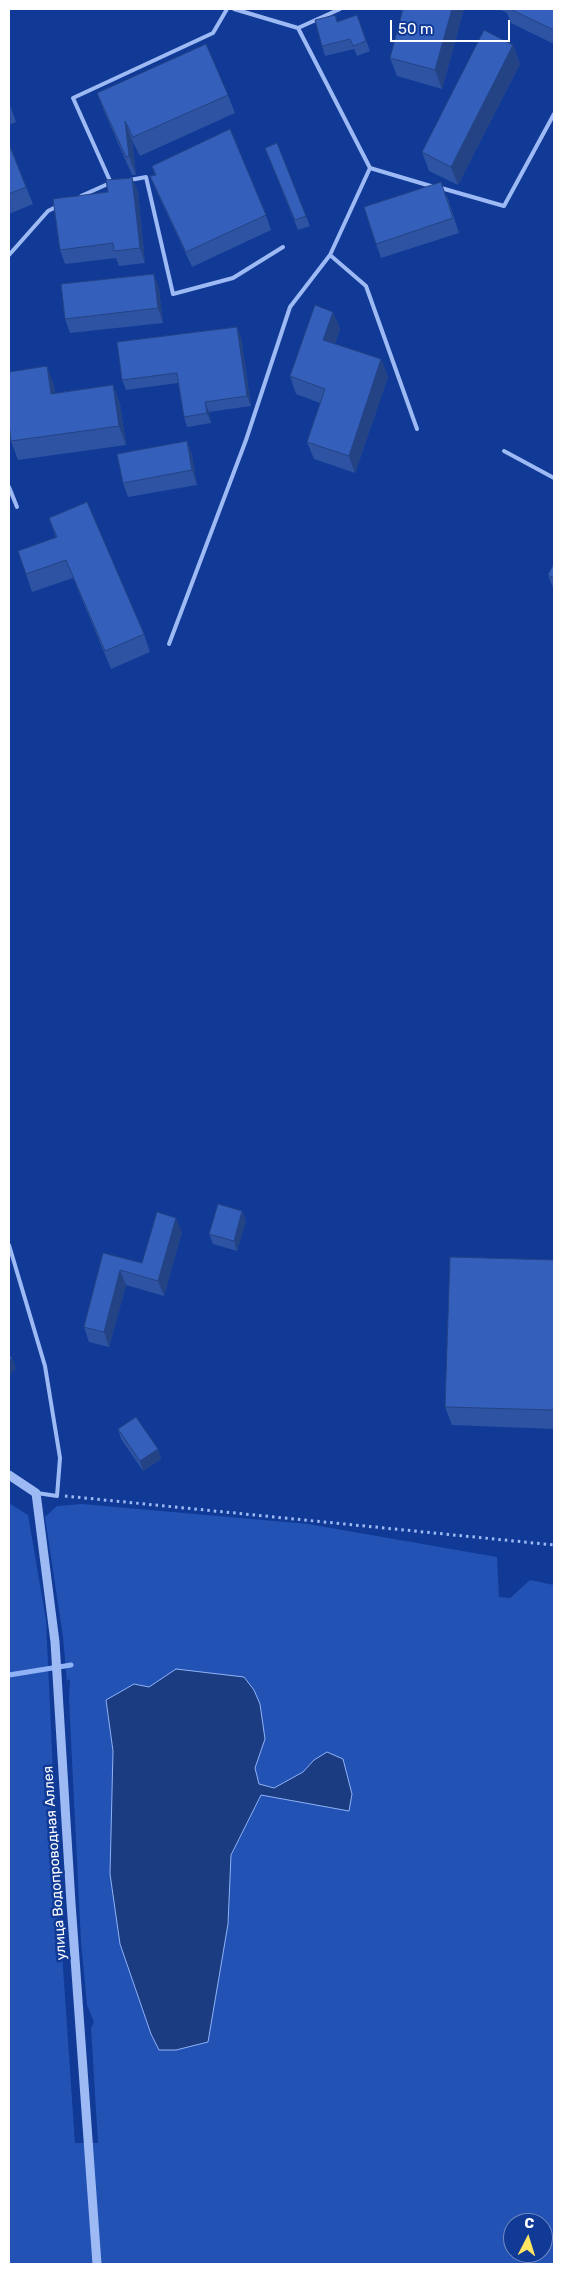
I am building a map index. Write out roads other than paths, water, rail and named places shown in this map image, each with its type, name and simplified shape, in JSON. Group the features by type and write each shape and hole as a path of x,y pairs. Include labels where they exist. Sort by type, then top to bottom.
{"street":[{"path":"9,1475 36,1493"},
{"name":"улица Водопроводная Аллея","path":"36,1493 55,1642 59,1691 72,1913 97,2264"}],"lane":[{"path":"110,183 73,98 213,33 228,9"},
{"path":"234,9 298,28 340,9"},
{"path":"298,28 370,168 504,206 554,114"},
{"path":"169,644 246,440 290,307 330,255 370,168"},
{"path":"128,180 146,177 173,294 233,278 283,246"},
{"path":"75,199 110,183 119,182"},
{"path":"9,255 48,211 66,203"},
{"path":"330,255 366,286 417,430"},
{"path":"504,451 554,478"},
{"path":"9,487 17,507"},
{"path":"9,1245 45,1366 60,1458 57,1496 36,1493"}],"waterway":[{"path":"9,1675 71,1665"}]}
